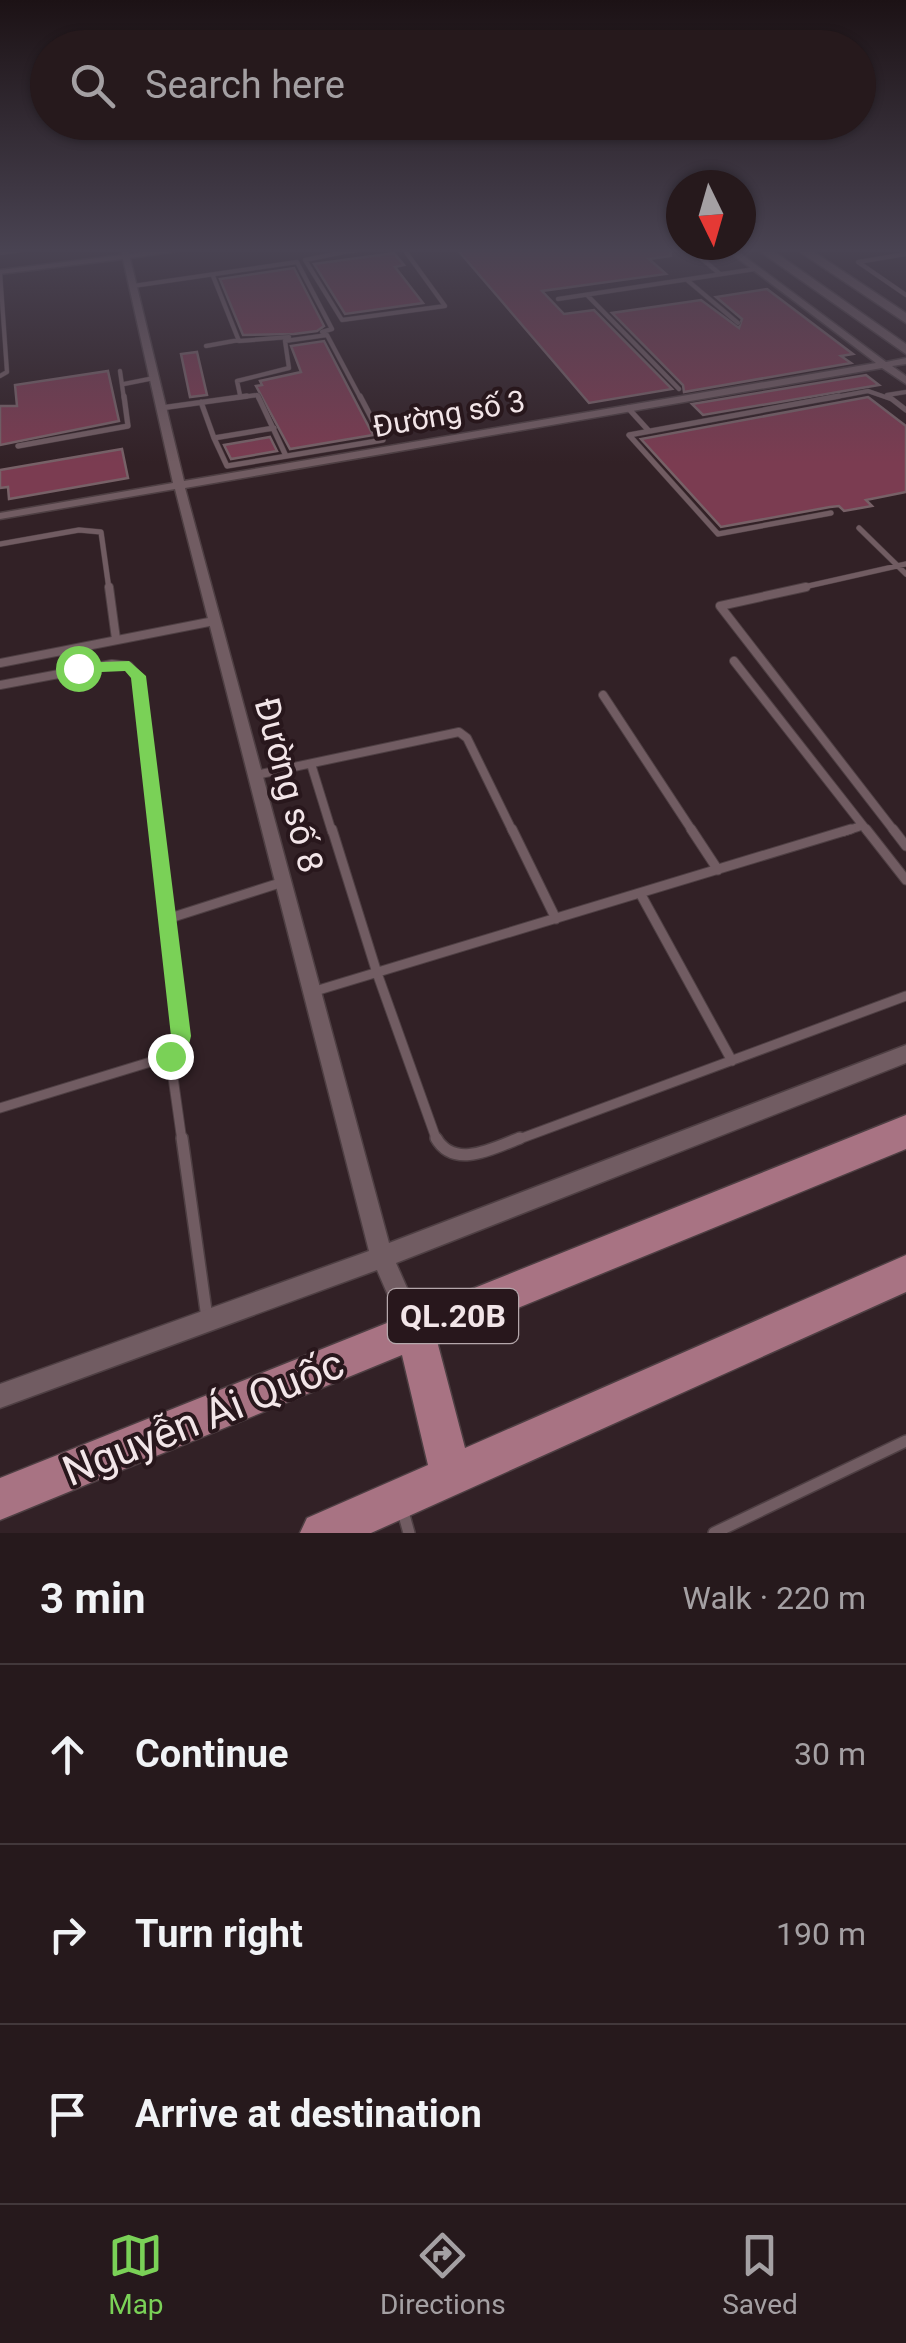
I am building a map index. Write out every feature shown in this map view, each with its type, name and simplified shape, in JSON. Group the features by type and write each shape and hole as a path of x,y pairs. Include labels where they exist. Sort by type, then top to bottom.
{"main road":[{"path":"863,320 906,350"},
{"name":"Nguyễn Ái Quốc","path":"0,1500 906,1132"},
{"path":"322,1533 404,1516 452,1475 906,1273"},
{"path":"415,1331 452,1475"}],"street":[{"name":"Đường số 8","path":"141,320 214,621 382,1257 415,1331"},
{"path":"823,320 906,382"},
{"name":"Đường số 3","path":"0,516 906,361"},
{"path":"0,1396 382,1257 906,1054"}],"lane":[{"path":"0,376 8,372 3,320"},
{"path":"231,320 239,340"},
{"path":"206,346 332,329 327,320"},
{"path":"611,320 679,389"},
{"path":"734,320 738,323"},
{"path":"202,402 227,466 382,440 329,336 284,341 289,368 237,381 240,395"},
{"path":"18,446 128,426 120,372"},
{"path":"124,384 154,378"},
{"path":"831,512 718,534 630,440 632,433 868,391 887,396 906,410"},
{"path":"887,396 906,392"},
{"path":"162,408 240,395 260,396 286,456"},
{"path":"628,408 648,430"},
{"path":"214,438 274,428"},
{"path":"859,528 902,565 906,574"},
{"path":"0,544 79,530 101,532 116,639"},
{"path":"902,565 720,606 906,846"},
{"path":"0,663 214,621"},
{"path":"734,661 906,880"},
{"path":"0,685 112,664 129,666 138,676 181,1036 178,1050 170,1056 0,1108"},
{"path":"603,695 718,870"},
{"path":"255,775 460,732 468,738 556,919"},
{"path":"311,764 376,973 438,1144 456,1156 477,1154 906,996"},
{"path":"312,992 862,826"},
{"path":"167,919 283,882"},
{"path":"640,894 732,1061"},
{"path":"170,1056 207,1320"},
{"path":"714,1533 906,1441"}],"building":[{"path":"237,320 321,320 324,326 317,331 294,334 243,335"},
{"path":"517,320 603,320 672,389 589,403"},
{"path":"618,320 728,320 739,328 742,320 807,320 853,354 841,356 851,363 684,392 683,385"},
{"path":"324,341 373,435 290,449 256,386 262,385 260,381 301,372 291,346"},
{"path":"197,352 207,395 190,397 181,354"},
{"path":"108,371 119,421 0,445 0,406 17,406 15,385"},
{"path":"866,375 879,385 703,415 692,404"},
{"path":"868,397 906,426 906,492 866,500 872,506 844,511 839,506 830,507 721,527 641,439"},
{"path":"270,437 277,451 231,459 224,445"},
{"path":"122,449 128,478 9,499 8,487 0,488 0,470"}],"route":[{"path":"78,668 129,666 138,676 181,1036 178,1050 170,1056"}]}
